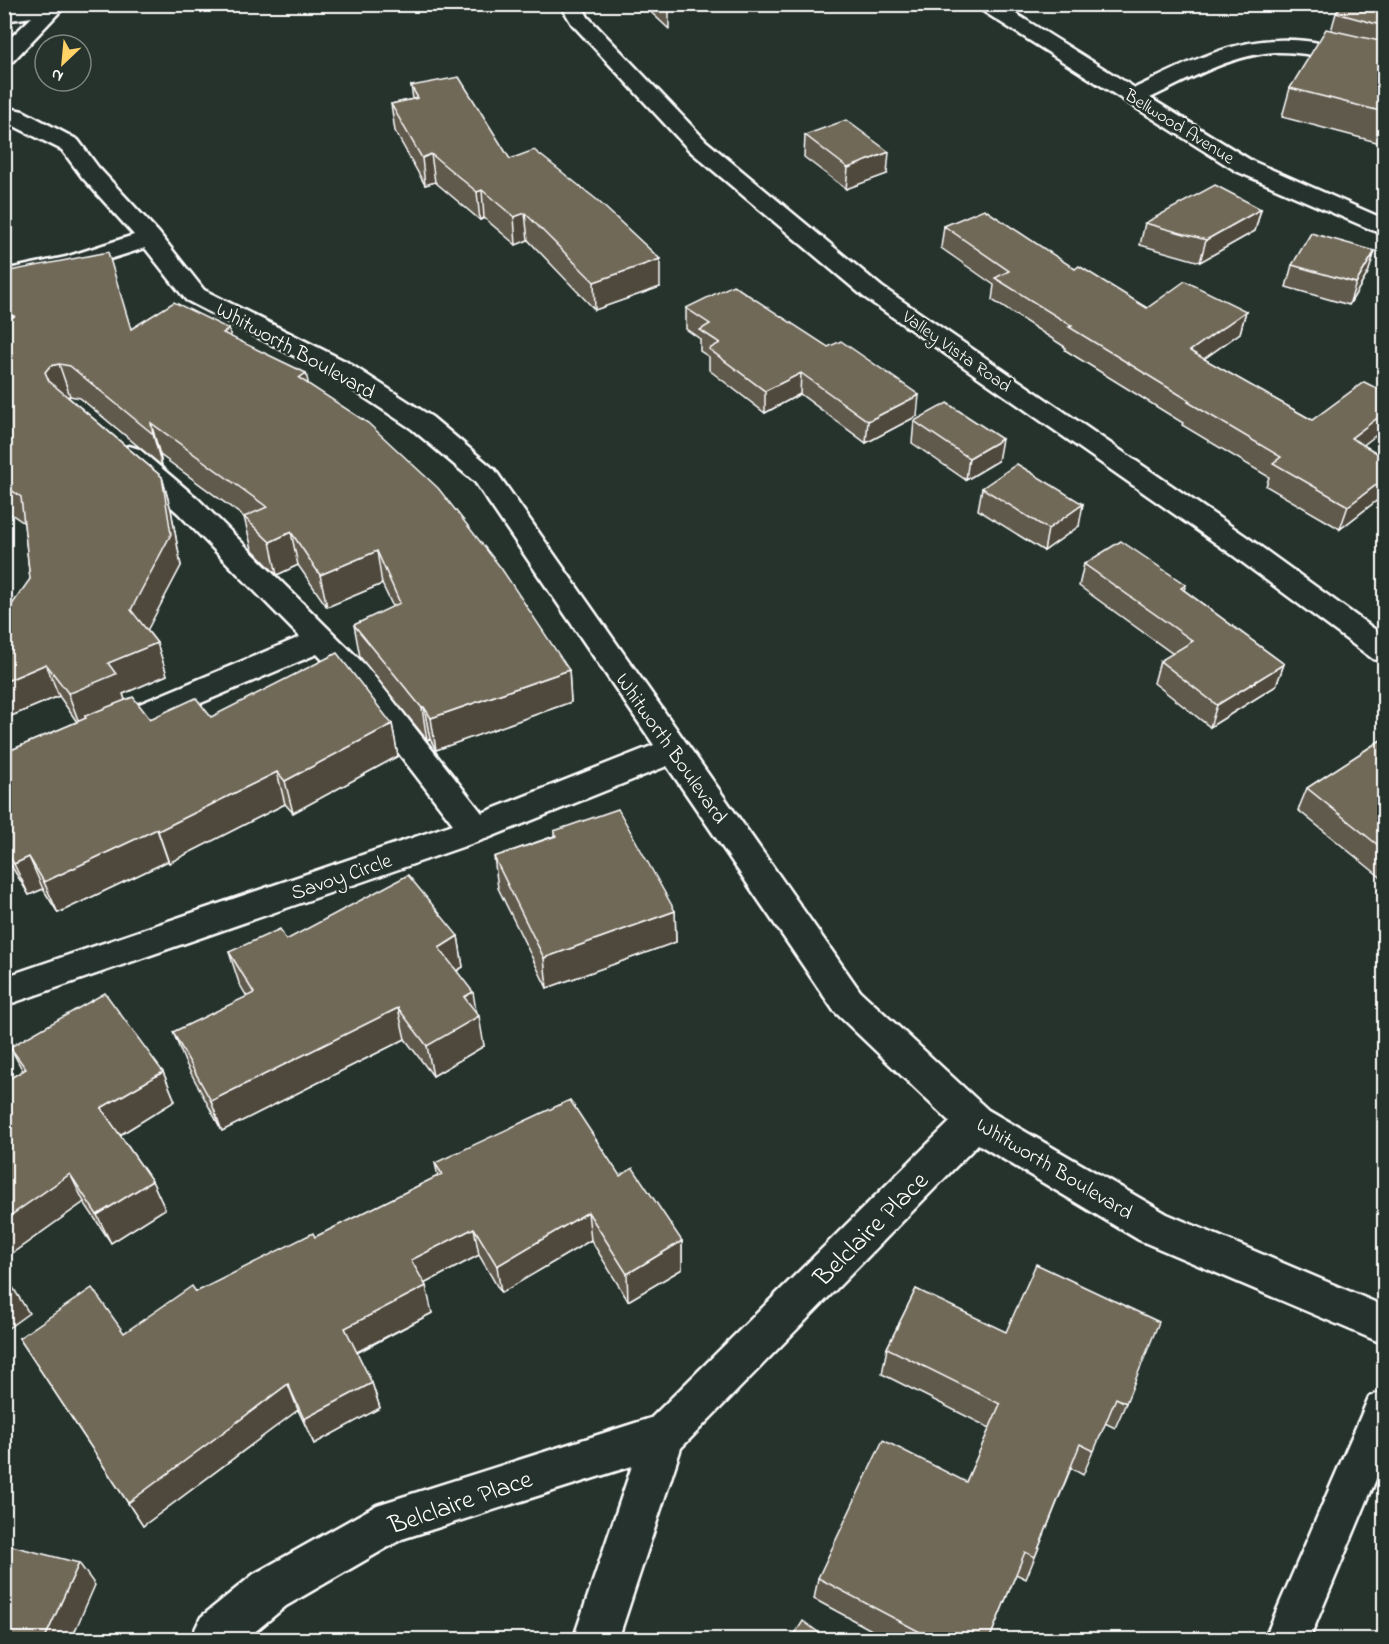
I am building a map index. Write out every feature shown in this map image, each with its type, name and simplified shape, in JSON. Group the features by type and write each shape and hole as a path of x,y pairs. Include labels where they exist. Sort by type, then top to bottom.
{"street":[{"name":"Valley Vista Road","path":"570,4 579,20 698,146 873,292 1227,537 1384,651"},
{"name":"Bellwood Avenue","path":"985,4 1244,166 1384,228"},
{"path":"4,15 56,6"},
{"path":"4,57 56,6"},
{"path":"1133,97 1208,63 1274,46 1298,47 1384,66"},
{"name":"Whitworth Boulevard","path":"4,114 15,116 70,144 90,172 150,238 195,295 338,368 422,423 485,476 848,1001 975,1122 1153,1227 1384,1326"},
{"path":"4,278 72,263 150,238"},
{"path":"106,436 188,506 355,674 476,829"},
{"path":"79,739 90,737 321,640"},
{"name":"Savoy Circle","path":"4,992 476,829 674,750"},
{"name":"Belclaire Place","path":"595,1640 664,1435 975,1122"},
{"path":"1286,1640 1384,1411"},
{"name":"Belclaire Place","path":"212,1640 217,1633 270,1590 392,1520 664,1435"}],"building":[{"path":"1342,4 1353,4 1384,12 1384,26 1336,13"},
{"path":"1326,29 1384,42 1384,112 1290,88"},
{"path":"459,77 510,159 534,150 596,199 660,259 594,282 525,213 514,217 482,190 477,192 431,154 422,158 391,104 418,98 411,86"},
{"path":"846,120 889,152 848,168 805,135"},
{"path":"1215,185 1261,209 1206,240 1145,223"},
{"path":"984,209 1075,269 1079,266 1147,308 1185,281 1246,311 1190,351 1312,420 1364,382 1384,392 1384,413 1351,438 1384,457 1384,479 1348,506 1273,463 1281,457 1188,402 1190,401 1069,327 1072,326 995,278 1009,271 944,226"},
{"path":"1311,233 1375,251 1356,283 1292,265"},
{"path":"108,252 131,329 174,302 229,329 223,333 306,373 299,378 368,423 438,488 501,568 569,670 431,718 354,625 400,603 377,551 320,575 291,532 270,542 244,517 267,507 151,423 153,434 70,366 59,364 50,366 45,372 49,381 162,477 171,534 131,610 157,643 108,663 116,674 73,692 68,693 46,664 4,682 4,616 30,579 21,497 4,485 4,321 15,316 4,317 4,272"},
{"path":"733,285 828,347 841,341 919,395 868,421 801,373 765,391 709,349 720,343 700,330 710,324 686,308"},
{"path":"947,403 1002,439 969,458 914,421"},
{"path":"1017,464 1083,504 1048,529 982,488"},
{"path":"1121,541 1186,585 1181,588 1284,664 1217,705 1160,661 1193,641 1084,564"},
{"path":"337,653 392,724 285,781 277,772 158,831 157,829 44,882 29,857 14,864 4,847 4,753 133,697 150,719 196,698 211,717"},
{"path":"1384,738 1384,850 1307,788"},
{"path":"618,809 675,911 544,958 494,857 556,836 554,831"},
{"path":"408,875 458,936 439,948 473,992 464,997 479,1016 427,1046 398,1008 211,1101 173,1032 254,993 229,952 280,929 286,940"},
{"path":"105,993 163,1072 101,1108 152,1181 97,1215 70,1174 4,1220 4,1087 10,1083 7,1080 26,1069 10,1047"},
{"path":"570,1100 620,1176 633,1168 682,1241 627,1274 588,1212 497,1266 474,1228 411,1260 426,1286 345,1328 372,1383 304,1419 288,1384 128,1503 19,1338 92,1288 124,1333 192,1286 196,1292 313,1233 315,1237 442,1174 435,1163"},
{"path":"1036,1264 1159,1322 1126,1403 1116,1398 1094,1451 1080,1444 1035,1557 1025,1552 989,1640 935,1640 818,1578 883,1440 966,1482 1000,1404 887,1348 916,1289 1006,1332"},
{"path":"4,1276 12,1286 4,1292"},
{"path":"4,1544 79,1563 44,1640 4,1640"},
{"path":"803,1621 829,1640 791,1640"}]}
